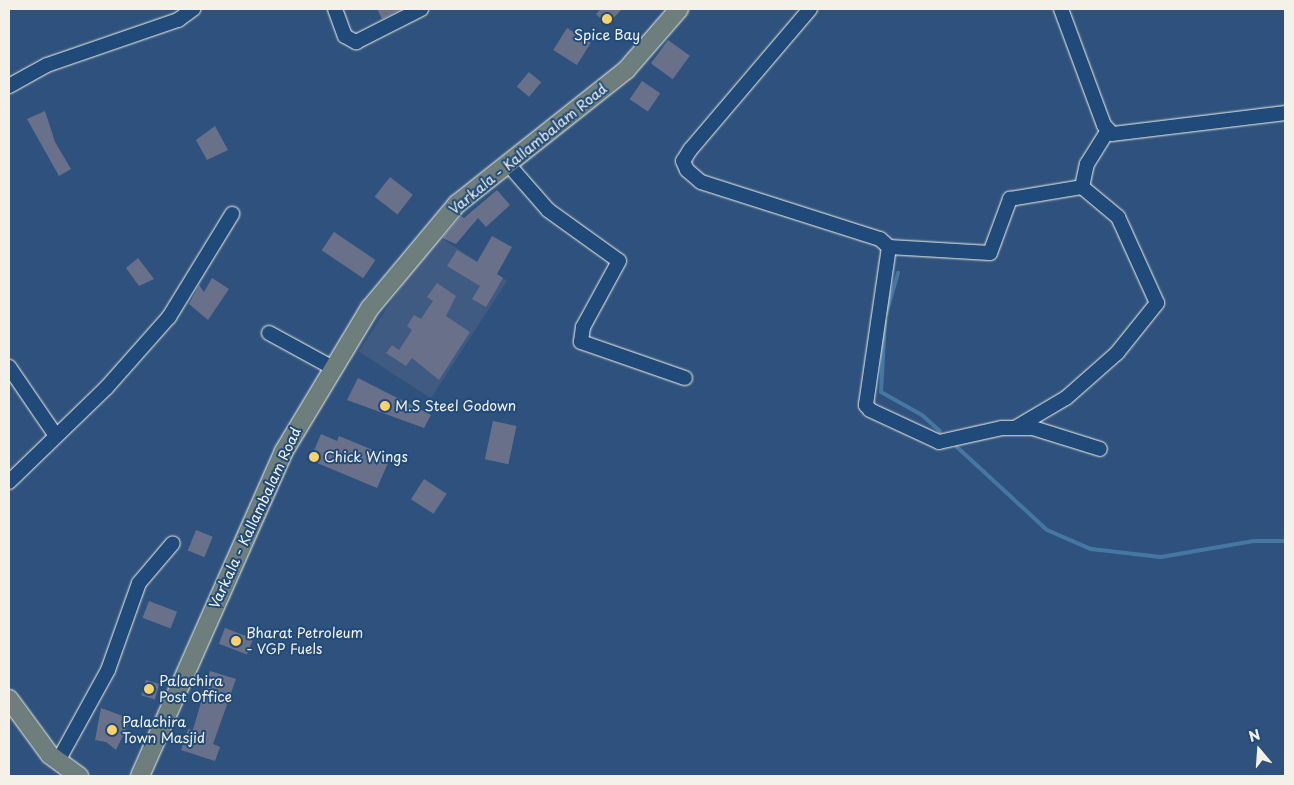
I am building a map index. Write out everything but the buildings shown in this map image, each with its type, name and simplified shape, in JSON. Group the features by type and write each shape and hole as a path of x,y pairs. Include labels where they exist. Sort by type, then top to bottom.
{"main road":[{"name":"Varkala - Kallambalam Road","path":"140,776 279,460 331,367 392,278 457,204 626,70 679,9"},
{"path":"9,699 58,761 79,776"}],"street":[{"path":"9,86 47,65 178,20 193,9"},
{"path":"335,9 345,36 356,42 421,9"},
{"path":"810,9 684,161 701,182 880,239 890,247 990,253 1010,199 1082,187 1118,217 1157,303 1117,352 1066,398 1014,428"},
{"path":"1061,9 1108,130"},
{"path":"1108,130 1127,134 1285,113"},
{"path":"1082,187 1087,164 1108,130"},
{"path":"507,163 548,210 619,261 583,327 581,342 685,378"},
{"path":"9,482 56,436 169,317 232,214"},
{"path":"890,247 866,404 939,442 1014,428 1033,428 1100,449"},
{"path":"269,333 331,367"},
{"path":"9,367 56,436"},
{"path":"58,761 108,670 139,583 173,543"}],"shaded area":[{"path":"435,234 507,281 431,398 359,351"}],"waterway":[{"path":"886,314 898,273"},
{"path":"885,321 881,392 922,415 940,431"},
{"path":"957,447 1047,530 1091,549 1161,557 1254,541 1285,541"}],"place":[{"name":"Spice Bay","path":"607,19"},
{"name":"M.S Steel Godown","path":"385,406"},
{"name":"Chick Wings","path":"314,457"},
{"name":"Bharat Petroleum - VGP Fuels","path":"236,641"},
{"name":"Palachira Post Office","path":"149,689"},
{"name":"Palachira Town Masjid","path":"112,730"}]}
